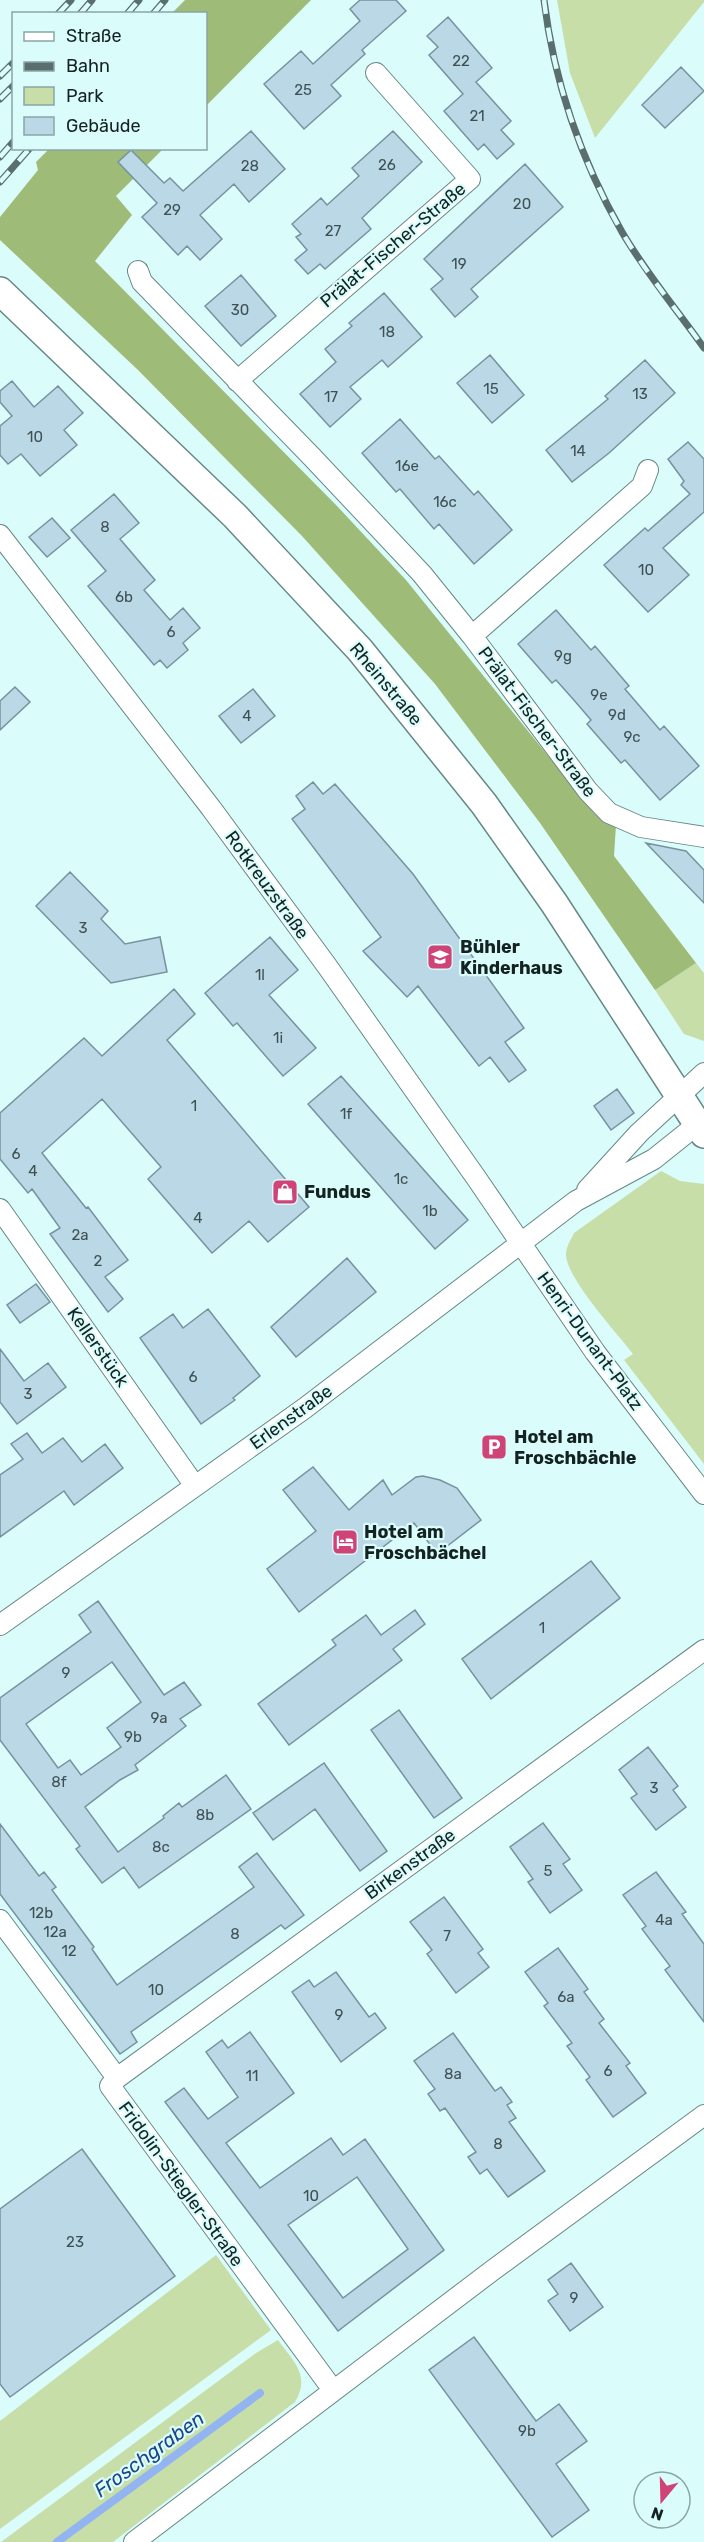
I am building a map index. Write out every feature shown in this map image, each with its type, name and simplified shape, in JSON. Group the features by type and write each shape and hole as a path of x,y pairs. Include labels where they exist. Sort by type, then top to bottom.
{"street":[{"name":"Prälat-Fischer-Straße","path":"237,381 470,179 376,73"},
{"name":"Prälat-Fischer-Straße","path":"138,271 142,282 422,574 472,636 588,791 609,813 641,827 704,837"},
{"name":"Rheinstraße","path":"0,291 235,516 360,650 484,804 554,903 679,1095 702,1126"},
{"name":"Prälat-Fischer-Straße","path":"472,636 642,486 648,470"},
{"name":"Rotkreuzstraße","path":"0,535 232,836 402,1073 521,1245"},
{"name":"Erlenstraße","path":"0,1626 314,1401 521,1245 576,1201 639,1133 704,1073"},
{"name":"Erlenstraße","path":"576,1201 654,1158 702,1126"},
{"name":"Kellerstück","path":"0,1209 195,1486"},
{"name":"Henri-Dunant-Platz","path":"521,1245 595,1352 704,1494"},
{"name":"Birkenstraße","path":"117,2078 704,1650"},
{"name":"Fridolin-Stiegler-Straße","path":"0,1920 117,2078 110,2086 333,2390"},
{"path":"134,2542 333,2390 704,2115"}],"green space":[{"path":"185,0 311,0 207,105 207,12 173,12"},
{"path":"557,0 704,0 704,2 595,138 570,73"},
{"path":"48,150 162,150 116,196 132,215 95,261 337,506 406,580 595,814 616,825 614,856 696,963 655,990 540,823 435,684 302,536 138,370 0,240 0,217 38,170 36,162"},
{"path":"696,963 704,973 704,1041 684,1034 655,990"},
{"path":"661,1171 680,1181 704,1184 704,1464 624,1360 633,1354 583,1291 566,1255 574,1233"},
{"path":"216,2255 271,2330 0,2529 0,2421"},
{"path":"278,2340 301,2376 295,2402 113,2542 1,2542 256,2353"}],"building":[{"path":"360,0 396,0 406,11 362,50 365,54 331,85 341,96 304,129 264,84 301,51 313,64 360,21 350,9"},
{"path":"448,17 492,68 476,82 511,121 501,130 514,144 497,159 484,144 478,150 444,111 463,94 429,55 438,47 427,36"},
{"path":"681,67 704,91 665,128 642,105"},
{"path":"251,131 285,169 249,202 234,184 200,215 222,239 200,260 187,246 178,255 142,217 157,203 118,162 131,150 164,183 170,178 183,191"},
{"path":"393,131 422,162 362,218 371,229 325,269 320,264 308,274 295,260 307,250 296,237 301,234 292,224 321,198 327,205 359,176 352,168"},
{"path":"525,164 563,207 471,289 478,297 455,317 431,289 443,279 424,259"},
{"path":"241,275 276,316 241,346 205,306"},
{"path":"384,293 422,337 388,367 382,360 350,387 361,399 330,427 300,394 336,362 325,349 352,326 349,323"},
{"path":"490,355 524,395 492,423 457,383"},
{"path":"645,360 675,393 609,453 572,482 546,450 608,399 605,396"},
{"path":"12,381 34,407 58,386 83,413 64,430 77,445 40,476 21,454 8,464 0,455 0,426 12,416 0,402 0,391"},
{"path":"400,419 435,459 439,456 474,495 478,491 512,530 474,564 439,524 434,529 400,489 396,492 362,453"},
{"path":"688,442 704,459 704,512 663,548 689,575 648,612 604,565 645,528 648,531 690,494 681,485 684,481 668,459"},
{"path":"114,494 139,523 120,539 155,580 144,590 170,620 183,608 200,628 183,643 188,650 167,668 160,660 154,665 88,586 106,571 71,530"},
{"path":"52,518 70,538 47,557 29,537"},
{"path":"556,610 591,650 595,646 629,686 625,689 660,730 664,726 699,766 660,800 625,760 621,763 587,724 591,720 573,699 556,680 552,683 518,644"},
{"path":"15,687 30,702 0,730 0,701"},
{"path":"253,689 275,716 241,743 219,716"},
{"path":"313,782 323,794 335,784 413,874 524,1028 505,1042 526,1070 509,1082 490,1057 479,1066 418,986 407,997 363,951 381,937 292,819 305,809 296,796"},
{"path":"646,843 686,851 704,870 704,903"},
{"path":"70,872 108,911 101,919 125,944 160,937 167,972 111,983 36,906"},
{"path":"270,937 298,970 269,995 316,1048 283,1076 237,1023 233,1026 205,993"},
{"path":"174,989 195,1014 167,1040 309,1207 268,1242 249,1221 212,1253 148,1179 161,1167 102,1099 42,1153 86,1208 88,1207 128,1260 105,1277 123,1299 108,1312 50,1234 60,1228 32,1189 28,1193 0,1159 0,1113 84,1038 102,1056"},
{"path":"341,1076 468,1220 435,1249 308,1104"},
{"path":"617,1089 634,1113 611,1130 594,1106"},
{"path":"347,1258 376,1292 296,1357 271,1327"},
{"path":"36,1284 50,1302 20,1323 7,1305"},
{"path":"208,1309 260,1376 233,1398 235,1400 201,1424 140,1338 173,1314 183,1328"},
{"path":"0,1349 24,1381 48,1363 66,1387 17,1424 0,1402"},
{"path":"27,1433 42,1453 63,1438 82,1462 105,1444 123,1468 74,1505 64,1491 0,1537 0,1475 23,1459 11,1444"},
{"name":"Hotel am Froschbächel","path":"313,1467 349,1510 383,1480 392,1495 416,1477 423,1476 440,1480 457,1488 481,1520 437,1554 414,1523 299,1612 267,1569 316,1531 283,1490"},
{"path":"591,1561 620,1598 491,1699 462,1659"},
{"path":"98,1601 164,1695 184,1682 201,1705 180,1719 186,1726 135,1765 138,1770 120,1780 85,1807 118,1852 164,1818 163,1816 179,1803 182,1807 226,1775 251,1809 139,1888 124,1867 102,1883 76,1849 80,1846 0,1740 0,1698 91,1632 79,1615","holes":["112,1662 141,1702 107,1728 121,1747 81,1775 70,1760 58,1768 26,1724"]},
{"path":"415,1610 425,1624 393,1649 402,1660 289,1745 258,1704 336,1645 332,1640 366,1615 381,1635"},
{"path":"399,1710 462,1798 434,1818 371,1730"},
{"path":"648,1747 678,1786 673,1790 686,1807 656,1830 631,1798 637,1794 619,1770"},
{"path":"324,1763 387,1851 360,1871 315,1809 273,1840 253,1813"},
{"path":"543,1823 570,1859 563,1864 582,1890 550,1913 528,1882 533,1879 510,1847"},
{"path":"0,1824 39,1876 44,1872 56,1887 52,1890 94,1947 92,1949 117,1985 254,1887 239,1867 257,1853 304,1915 285,1929 281,1925 131,2032 137,2042 120,2054 0,1894"},
{"path":"656,1872 686,1912 682,1914 704,1944 704,2022 665,1970 670,1966 642,1929 646,1926 623,1895"},
{"path":"444,1897 483,1949 478,1953 489,1967 456,1993 427,1954 432,1950 410,1922"},
{"path":"558,1948 588,1989 584,1992 604,2019 599,2023 630,2063 626,2066 646,2093 613,2117 586,2080 590,2077 567,2046 572,2043 544,2006 548,2003 525,1972"},
{"path":"336,1972 369,2017 375,2013 386,2028 341,2062 292,1992 309,1980 314,1987"},
{"path":"250,2032 294,2093 226,2143 260,2188 331,2138 343,2155 365,2139 444,2250 338,2331 165,2102 184,2088 208,2119 238,2097 206,2052 222,2040 228,2048","holes":["357,2177 408,2249 343,2298 288,2225"]},
{"path":"453,2033 495,2091 501,2087 512,2102 507,2105 516,2118 509,2122 545,2171 508,2197 487,2169 480,2174 468,2157 476,2152 445,2108 440,2111 428,2094 435,2089 414,2061"},
{"path":"82,2149 175,2276 10,2397 0,2384 0,2209"},
{"path":"571,2263 603,2307 570,2331 548,2301 558,2294 548,2280"},
{"path":"474,2337 536,2421 559,2404 587,2441 556,2464 589,2510 552,2537 429,2370"}],"waterway":[{"name":"Froschgraben","path":"57,2542 260,2393"}],"railway":[{"path":"60,12 71,0"},
{"path":"82,12 92,0"},
{"path":"129,12 139,0"},
{"path":"155,12 165,0"},
{"path":"544,0 562,90 571,120 594,177 631,247 704,348"},
{"path":"0,76 12,64"},
{"path":"0,99 12,87"},
{"path":"0,157 12,143"},
{"path":"0,182 28,150"}],"place":[{"name":"Bühler Kinderhaus","path":"440,957"},
{"name":"Fundus","path":"285,1192"},
{"name":"Hotel am Froschbächle","path":"494,1447"},
{"name":"Hotel am Froschbächel","path":"345,1542"}]}
